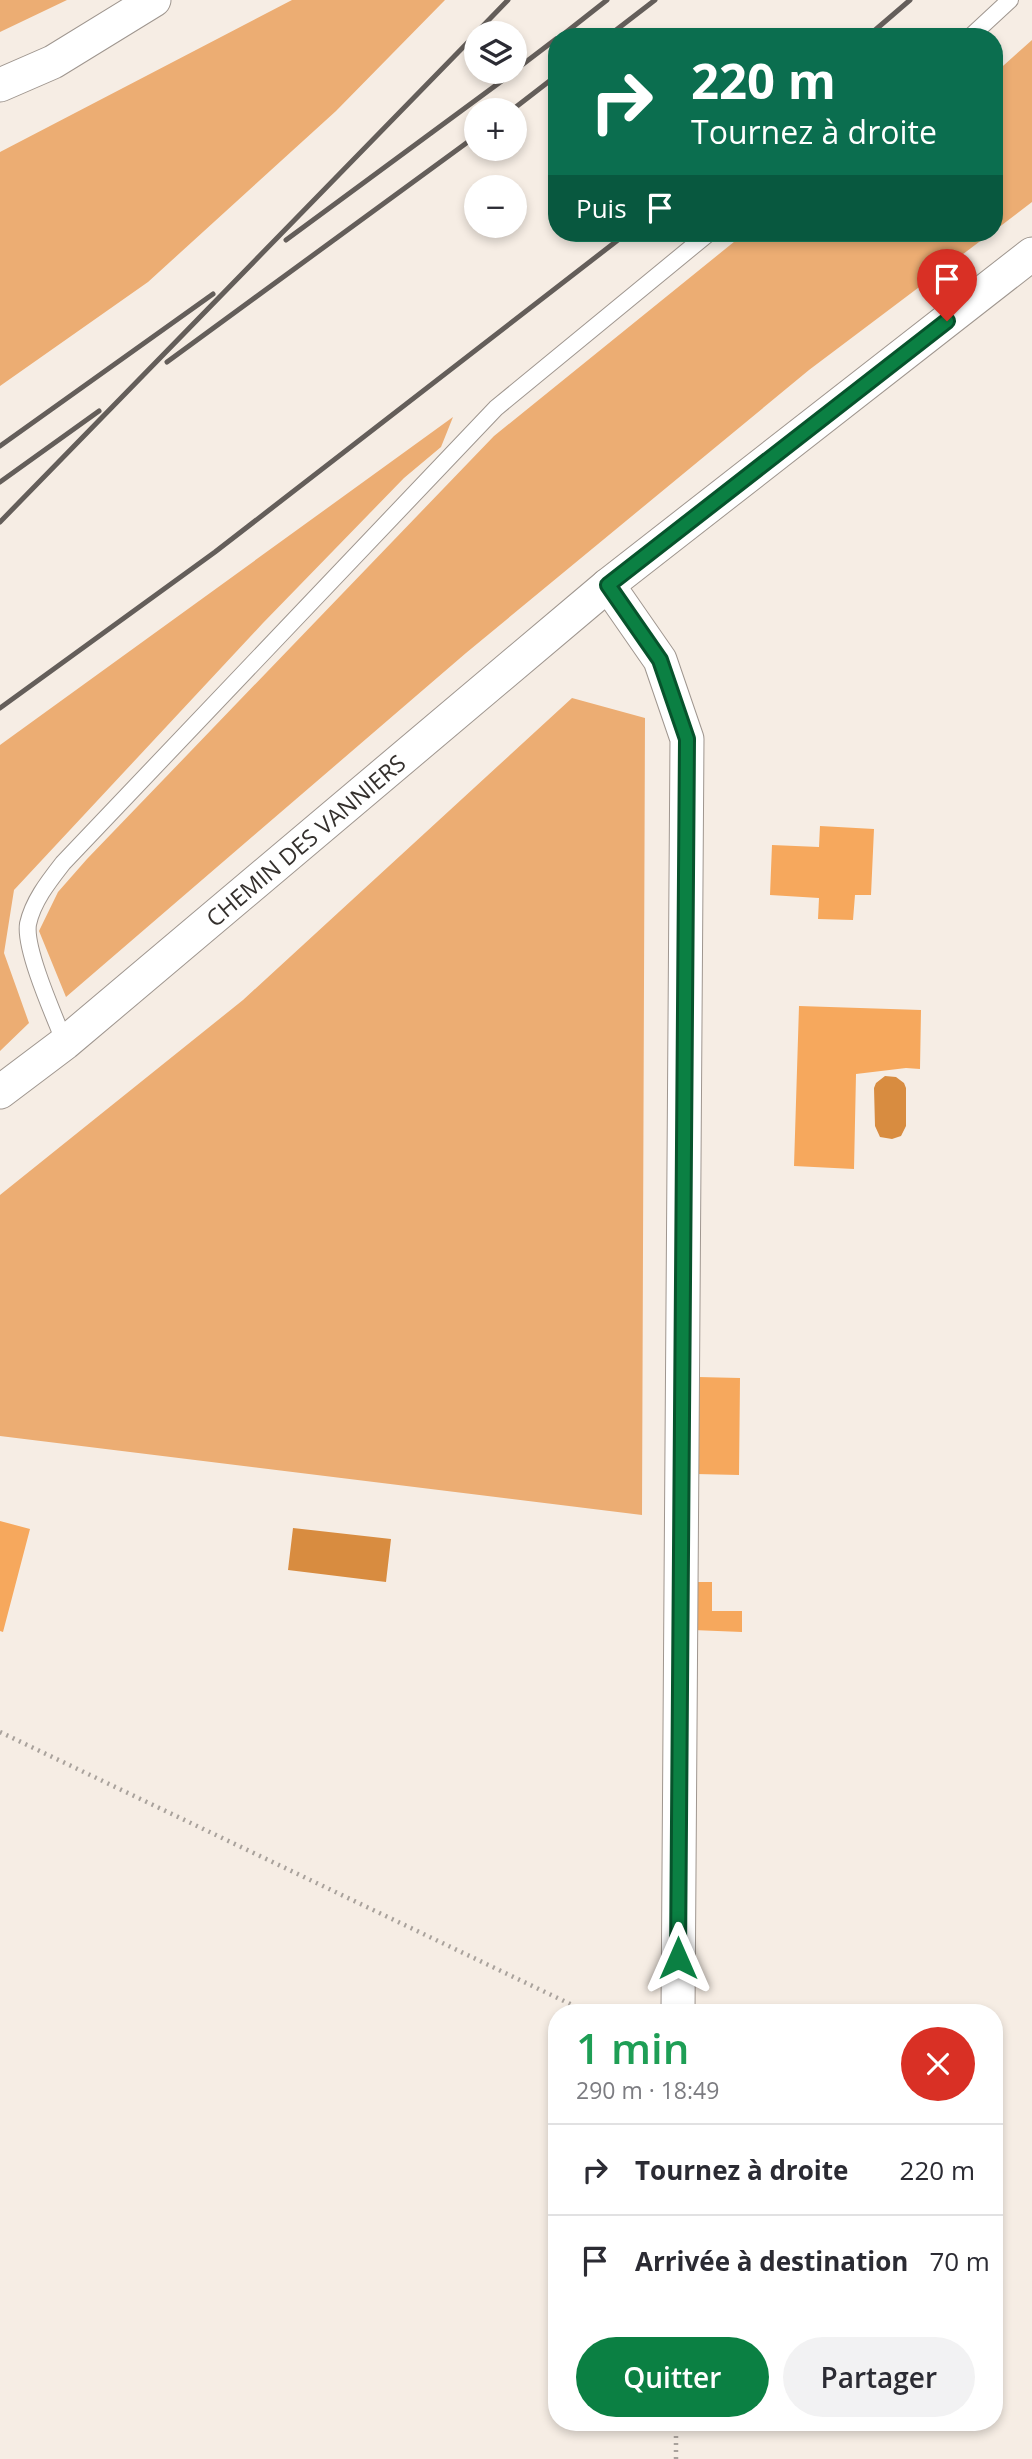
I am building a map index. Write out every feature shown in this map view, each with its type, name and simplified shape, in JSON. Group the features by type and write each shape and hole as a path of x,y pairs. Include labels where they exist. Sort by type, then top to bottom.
{"street":[{"path":"0,85 54,62 154,0"},
{"name":"CHEMIN DES VANNIERS","path":"0,1092 65,1043 608,585 1032,254"},
{"path":"608,585 660,660 687,739 678,2004"}],"lane":[{"path":"980,28 1010,0"},
{"path":"65,1043 36,968 28,926 41,892 62,863 496,408 698,242"}],"path":[{"path":"0,1732 570,2004"},
{"path":"676,2431 676,2459"}],"shaded area":[{"path":"0,0 67,0 0,32"},
{"path":"292,0 445,0 336,111 148,282 0,386 0,152"},
{"path":"1032,40 1032,202 1003,224 1003,66"},
{"path":"734,242 979,242 809,370 466,653 66,997 39,931 58,892 494,436"},
{"path":"453,417 441,447 404,478 263,623 14,890 4,953 29,1023 0,1051 0,745"},
{"path":"572,698 645,718 642,1515 0,1436 0,1195 243,1000"},
{"path":"885,1076 896,1077 906,1088 906,1126 901,1136 892,1139 880,1137 875,1126 874,1088"},
{"path":"293,1528 391,1539 386,1582 288,1570"}],"building":[{"path":"820,826 874,829 871,895 855,895 853,920 818,919 819,898 770,895 772,845 819,847"},
{"path":"799,1006 921,1010 920,1069 856,1074 854,1169 794,1166"},
{"path":"698,1377 740,1378 739,1475 696,1474"},
{"path":"0,1521 30,1529 3,1632 0,1631"},
{"path":"695,1582 712,1582 712,1611 742,1611 742,1632 693,1630"}],"railway":[{"path":"488,21 508,0"},
{"path":"571,28 607,0"},
{"path":"619,28 655,0"},
{"path":"877,28 910,0"},
{"path":"527,61 548,45"},
{"path":"0,522 464,46"},
{"path":"527,98 548,82"},
{"path":"286,240 498,84"},
{"path":"167,362 464,145"},
{"path":"0,708 215,552 615,242"},
{"path":"0,446 213,294"},
{"path":"0,482 99,411"}],"route":[{"path":"678,1958 687,739 660,660 608,585 947,321"}]}
